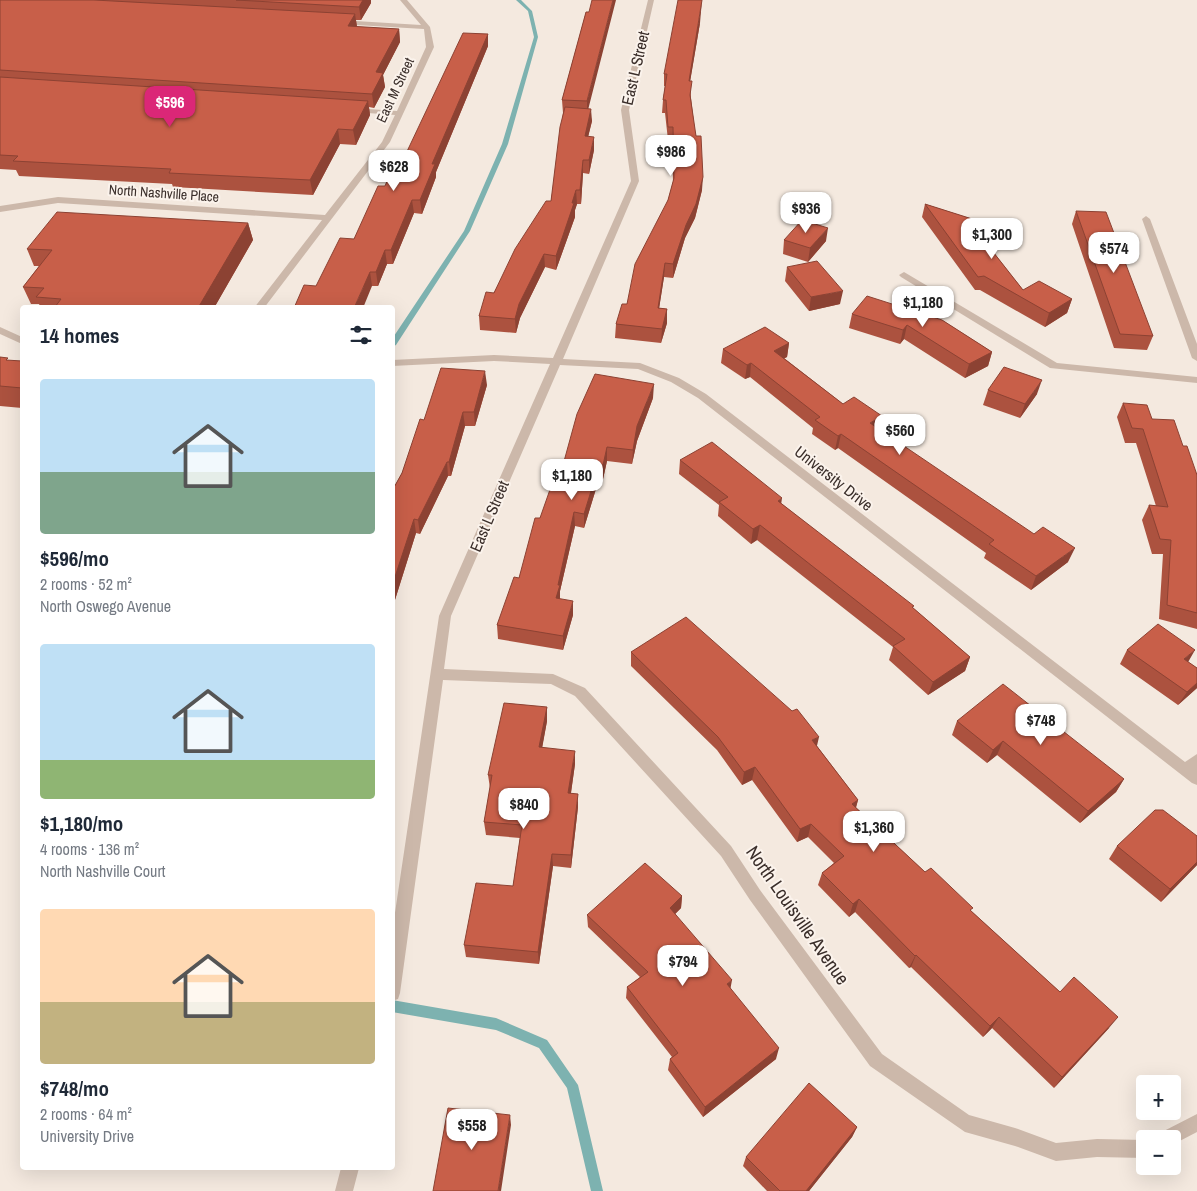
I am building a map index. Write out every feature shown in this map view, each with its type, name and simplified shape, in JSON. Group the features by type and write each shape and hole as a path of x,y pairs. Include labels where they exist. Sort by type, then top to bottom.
{"street":[{"path":"403,0 427,27"},
{"name":"East L Street","path":"395,976 445,616 635,181 624,110 651,0"},
{"path":"328,22 427,27"},
{"name":"East M Street","path":"261,305 386,142 430,47 427,27"},
{"path":"349,110 399,113"},
{"name":"North Nashville Place","path":"0,209 58,200 327,218"},
{"path":"1146,219 1197,358"},
{"path":"904,275 1054,366 1197,380"},
{"path":"0,330 20,340"},
{"name":"University Drive","path":"395,363 494,358 640,366 675,380 702,396 1193,770"},
{"name":"North Louisville Avenue","path":"436,674 553,678 580,692 726,851 755,895 876,1060 934,1102 965,1123 1015,1137 1056,1152 1097,1148 1136,1149"},
{"path":"1181,1131 1197,1123"},
{"path":"344,1191 349,1170"}],"building":[{"path":"0,0 94,0 355,14 348,26 399,29 376,72 383,73 372,94 0,70"},
{"path":"236,0 363,0 359,7"},
{"path":"592,0 613,0 587,101 562,100 586,12 589,12"},
{"path":"678,0 702,0 689,81 692,81 690,95 696,136 701,136 703,177 696,204 686,225 673,264 665,263 658,308 667,309 662,329 616,324 622,304 627,304 635,264 668,200 674,178 673,127 668,127 666,100 663,100 667,74 664,74"},
{"path":"463,33 488,34 432,164 435,164 420,200 412,200 391,250 385,250 376,272 370,272 355,305 295,305 304,285 316,286 340,238 354,239 378,186 385,186 395,162 402,162"},
{"path":"0,77 368,101 353,130 338,129 310,180 169,173 171,169 13,161 18,156 0,155"},
{"path":"565,107 591,109 585,136 594,137 589,160 583,160 580,190 576,190 572,203 574,203 556,256 544,254 519,304 515,319 479,316 486,292 494,293 515,249 546,201 551,201 560,127"},
{"path":"925,204 988,224 979,234 1023,290 1039,281 1072,299 1049,313 984,276 978,277"},
{"path":"1076,211 1106,212 1153,336 1120,334"},
{"path":"57,212 248,223 200,305 56,305 61,299 36,297 44,288 23,287 52,250 27,249"},
{"path":"802,220 828,228 810,248 784,240"},
{"path":"817,261 843,291 811,297 787,267"},
{"path":"867,296 942,320 992,352 969,364 907,325 903,330 852,314"},
{"path":"765,327 789,343 774,351 843,404 854,397 882,416 870,423 1034,534 1043,527 1075,548 1036,576 989,544 994,540 841,434 838,436 815,420 820,417 751,363 747,365 723,349"},
{"path":"0,357 8,358 6,360 20,361 20,388 0,386"},
{"path":"1004,367 1042,380 1025,404 988,390"},
{"path":"441,368 485,371 474,412 463,412 449,462 447,462 418,520 414,519 395,577 395,486 402,473 420,419 424,420"},
{"path":"595,374 654,384 637,426 633,450 607,447 603,465 599,465 584,514 574,512 556,598 573,601 563,636 497,625 514,577 519,578 535,518 540,518 559,464 563,465 577,414"},
{"path":"1123,403 1147,405 1152,419 1174,420 1183,446 1187,446 1197,475 1197,613 1167,605 1171,540 1160,539 1149,505 1168,507 1143,429 1132,428"},
{"path":"712,442 782,498 778,501 914,606 912,607 970,657 933,682 893,646 905,639 760,525 753,529 719,502 728,497 680,460"},
{"path":"686,617 792,711 797,709 819,737 812,740 858,800 852,804 925,872 931,868 973,908 970,910 1060,992 1074,977 1118,1017 1062,1077 999,1017 990,1026 915,956 859,899 853,904 822,873 844,856 811,824 800,829 755,767 744,772 718,737 631,652"},
{"path":"1158,624 1195,650 1184,659 1197,668 1197,683 1187,692 1127,650"},
{"path":"1003,684 1124,779 1088,811 1003,741 993,750 957,721"},
{"path":"504,703 547,707 539,747 575,751 568,793 578,794 571,855 552,854 538,952 464,945 476,883 513,886 522,825 484,822 492,775 488,775"},
{"path":"1155,810 1163,810 1197,836 1197,862 1170,889 1117,846"},
{"path":"645,863 682,896 670,908 732,980 727,984 779,1048 705,1107 670,1059 678,1053 627,987 648,972 587,915"},
{"path":"809,1083 857,1127 806,1191 780,1191 746,1157"},
{"path":"448,1108 510,1115 498,1191 433,1191"}],"waterway":[{"path":"395,340 467,231 505,144 536,37 530,11 518,0"},
{"path":"395,1007 496,1024 543,1044 572,1085 597,1191"}]}
